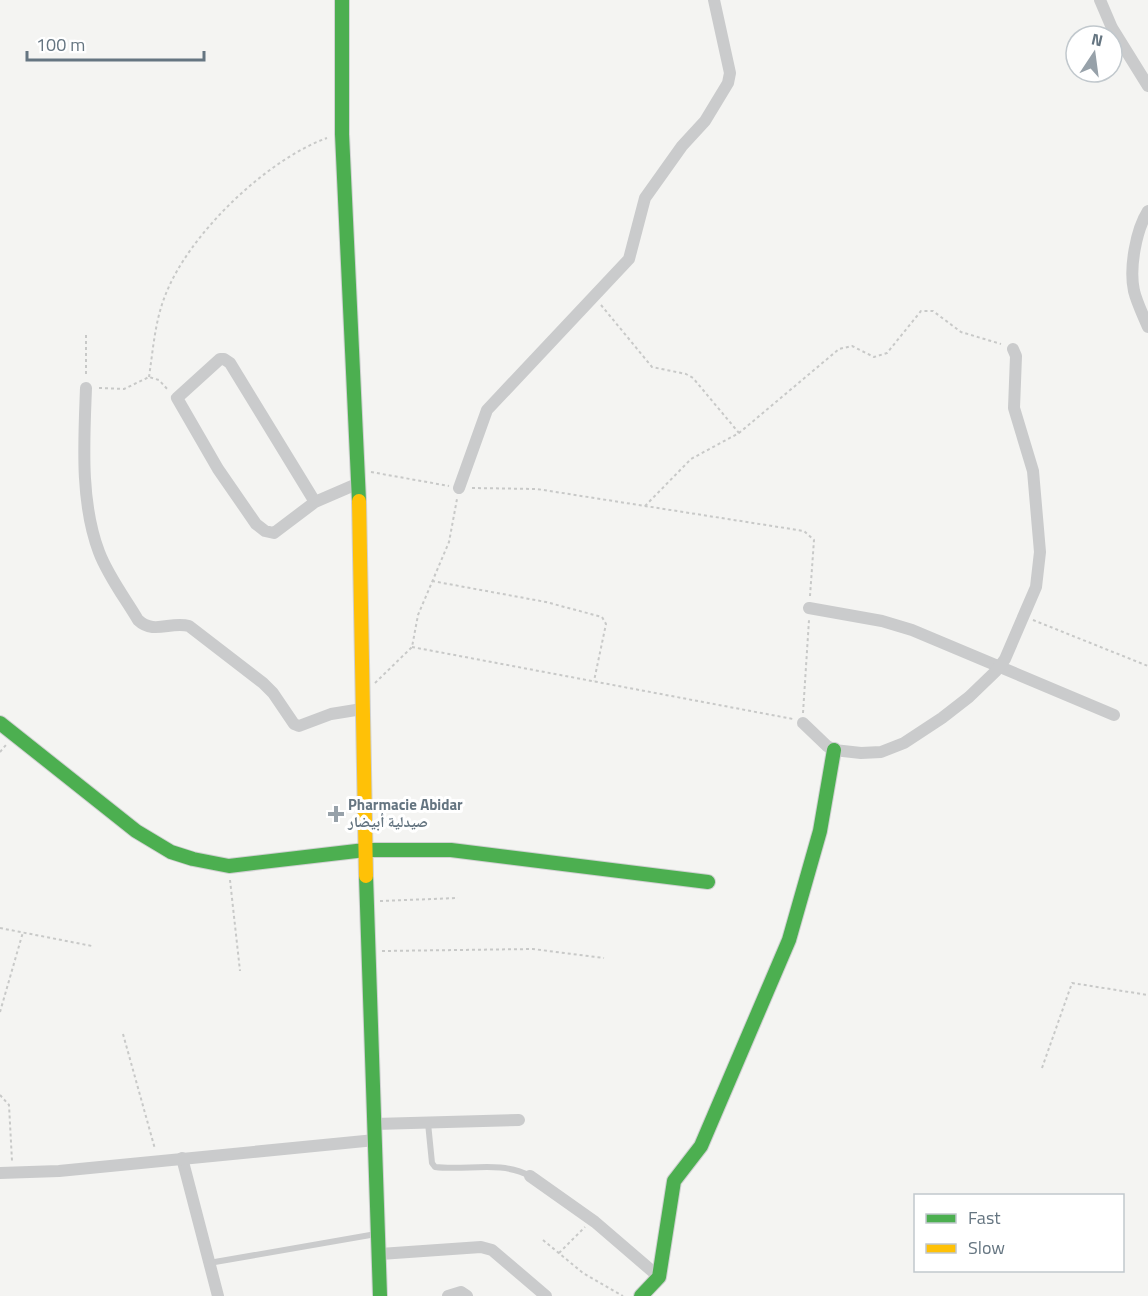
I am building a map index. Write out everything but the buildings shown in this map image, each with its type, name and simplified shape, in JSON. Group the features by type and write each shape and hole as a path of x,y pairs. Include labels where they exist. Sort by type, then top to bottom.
{"street":[{"path":"342,0 342,134 359,477 365,850 380,1296"},
{"path":"459,488 487,410 628,259 645,198 682,147 705,121 728,83 730,73 714,0"},
{"path":"1100,0 1112,28 1148,86"},
{"path":"1148,211 1142,222 1134,267 1134,288 1148,327"},
{"path":"803,723 834,750 861,753 881,752 904,743 969,697 1000,666 1014,642 1036,588 1040,552 1033,471 1014,408 1016,356 1013,349"},
{"path":"315,502 230,363 220,359 177,398 218,469 255,524 265,531 274,532 315,502 359,477"},
{"path":"86,388 84,450 86,487 94,531 99,552 138,620 146,627 153,628 183,624 189,626 273,693 294,724 299,726 332,714 362,709"},
{"path":"809,608 895,624 1114,715"},
{"path":"0,723 136,831 171,852 193,859 229,866 365,850 477,852 708,882"},
{"path":"641,1296 658,1277 674,1181 701,1146 789,940 820,831 834,750"},
{"path":"375,1124 519,1120"},
{"path":"6,1173 375,1140"},
{"path":"182,1158 218,1296"},
{"path":"530,1176 592,1220 658,1277"},
{"path":"380,1254 481,1247 492,1250 546,1296"},
{"path":"448,1296 461,1292 467,1296"}],"lane":[{"path":"428,1122 432,1163 435,1167 493,1167 518,1170 530,1176"},
{"path":"208,1263 379,1234"}],"path":[{"path":"149,377 164,298 195,242 251,186 291,153 342,134"},
{"path":"592,295 652,367 686,374 693,378 739,433"},
{"path":"645,506 691,459 739,433 839,349 852,346 874,357 887,353 913,318 927,310 933,311 961,332 1013,349"},
{"path":"86,335 86,388 124,389 149,377 159,380 177,398"},
{"path":"359,477 459,488 537,489 782,526 810,534 814,540 803,723 780,715 412,646"},
{"path":"362,693 378,681 412,646 418,615 449,542 459,488"},
{"path":"432,581 546,602 602,617 606,624 594,681"},
{"path":"1025,616 1148,666"},
{"path":"229,866 240,971"},
{"path":"368,902 458,898"},
{"path":"0,928 92,946"},
{"path":"0,1012 23,932"},
{"path":"370,951 532,949 604,958"},
{"path":"1042,1068 1072,983 1148,994"},
{"path":"123,1034 158,1160"},
{"path":"0,1095 9,1105 6,1173"},
{"path":"559,1253 592,1220"},
{"path":"543,1240 583,1273 623,1296"}],"traffic: fast":[{"path":"342,0 342,134 359,501"},
{"path":"0,723 136,831 171,852 193,859 229,866 365,850 451,850 708,882"},
{"path":"641,1296 659,1277 674,1181 701,1146 789,940 820,831 834,750"},
{"path":"366,876 380,1296"}],"traffic: slow":[{"path":"359,501 366,876"}],"place":[{"name":"Pharmacie Abidar صيدلية أبيضار","path":"336,814"}]}
